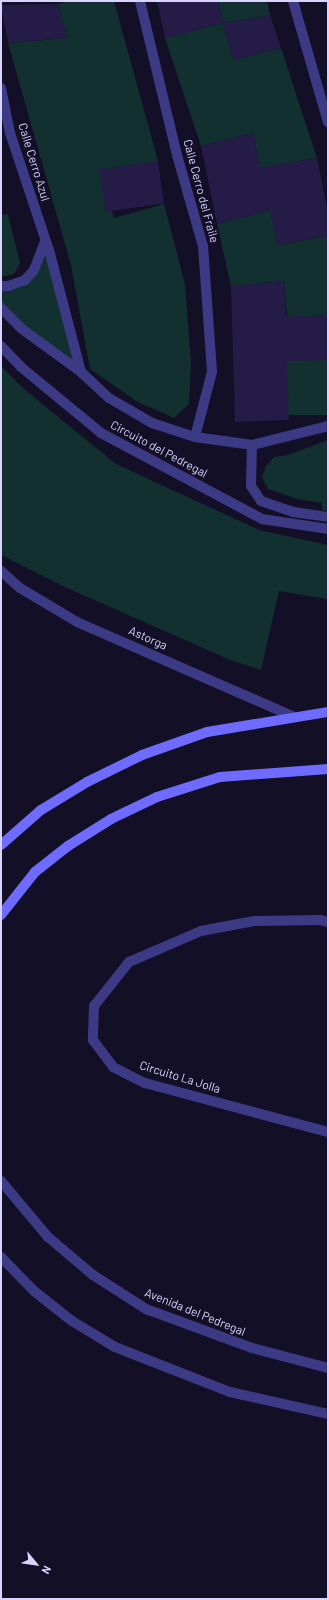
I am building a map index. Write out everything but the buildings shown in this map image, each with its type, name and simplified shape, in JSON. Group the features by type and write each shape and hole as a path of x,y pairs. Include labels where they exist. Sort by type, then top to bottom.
{"street":[{"name":"Calle Cerro del Fraile","path":"140,1 177,154 203,246 212,372 195,437"},
{"path":"293,1 328,122"},
{"name":"Calle Cerro Azul","path":"1,88 10,133 47,246 81,372"},
{"path":"1,286 8,286 25,280 34,270 47,246"},
{"name":"Circuito del Pedregal","path":"1,308 22,329 81,372 109,398 152,423 195,437 252,445 328,426"},
{"name":"Circuito del Pedregal","path":"1,346 21,368 101,433 262,519 328,529"},
{"path":"252,445 252,486 261,501 294,512 328,517"},
{"name":"Astorga","path":"1,571 20,588 77,622 292,716"},
{"path":"1,845 41,810 86,782 142,755 208,732 292,716 328,712"},
{"path":"1,915 35,872 68,846 111,818 156,797 220,777 328,769"},
{"name":"Circuito La Jolla","path":"328,922 320,920 254,922 201,931 129,962 94,1006 93,1040 112,1066 145,1082 328,1132"},
{"name":"Avenida del Pedregal","path":"1,1181 48,1237 93,1275 146,1309 252,1348 328,1368"},
{"path":"1,1257 34,1292 72,1321 115,1347 230,1392 328,1414"}],"green space":[{"path":"70,1 114,1 158,161 101,178 114,218 164,204 185,284 191,362 189,404 174,418 138,402 90,369 71,265 8,43 67,38 58,4"},
{"path":"218,1 267,1 270,15 223,23"},
{"path":"223,23 233,60 281,48 317,158 260,168 253,133 201,146 165,38"},
{"path":"270,210 278,245 328,236 328,315 287,317 284,281 231,286 217,224"},
{"path":"8,214 20,263 14,274 1,277 1,215"},
{"path":"47,246 80,371 29,330 1,303 1,289 24,282"},
{"path":"287,360 328,360 328,415 287,415"},
{"path":"1,366 24,389 116,464 259,530 328,545 328,599 279,591 261,670 230,660 65,587 1,555"},
{"path":"328,440 328,511 322,510 322,503 297,499 268,489 262,477 266,466 274,457 288,455"}]}
